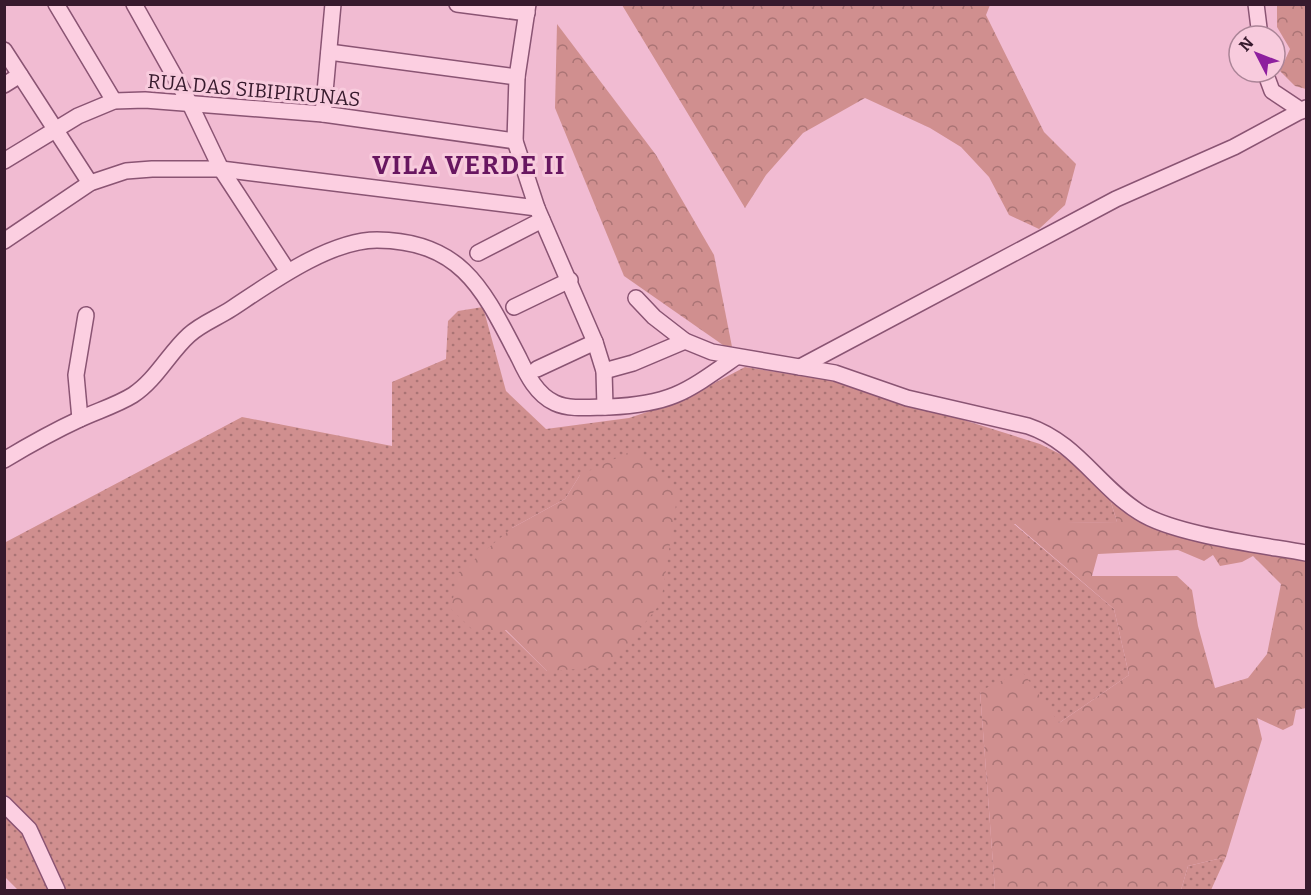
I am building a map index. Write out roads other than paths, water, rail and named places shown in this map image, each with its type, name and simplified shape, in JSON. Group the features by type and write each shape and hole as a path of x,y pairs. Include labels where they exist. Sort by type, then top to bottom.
{"street":[{"path":"56,4 114,101"},
{"path":"134,4 190,104 221,169 287,270"},
{"path":"323,114 333,4"},
{"path":"457,4 528,9 517,77 515,141 539,214 570,280 595,342 604,371 604,407"},
{"path":"1256,4 1258,24"},
{"path":"4,50 90,183"},
{"path":"329,52 517,77"},
{"path":"4,85 20,75"},
{"path":"1269,84 1272,91 1304,110"},
{"name":"RUA DAS SIBIPIRUNAS","path":"4,161 54,130 114,101 323,114 515,141"},
{"path":"800,367 1116,199 1234,147 1304,110"},
{"path":"4,241 90,183 126,171 221,169 539,214"},
{"path":"478,253 539,214"},
{"path":"4,460 37,440 132,395 147,383 190,333 287,270 346,246 374,240 410,242 438,252 464,270 484,292 529,378 543,394 565,406 643,405 668,400 690,389 736,357"},
{"path":"514,308 570,280"},
{"path":"636,298 654,317 685,341 712,352 849,377 907,398 1037,429 1070,448 1120,498 1157,522 1306,554"},
{"path":"80,419 76,375 86,315"},
{"path":"604,371 633,363 685,341"},
{"path":"537,369 595,342"},
{"path":"4,804 29,829 57,891"}],"district":[{"name":"VILA VERDE II","path":"469,165"}]}
